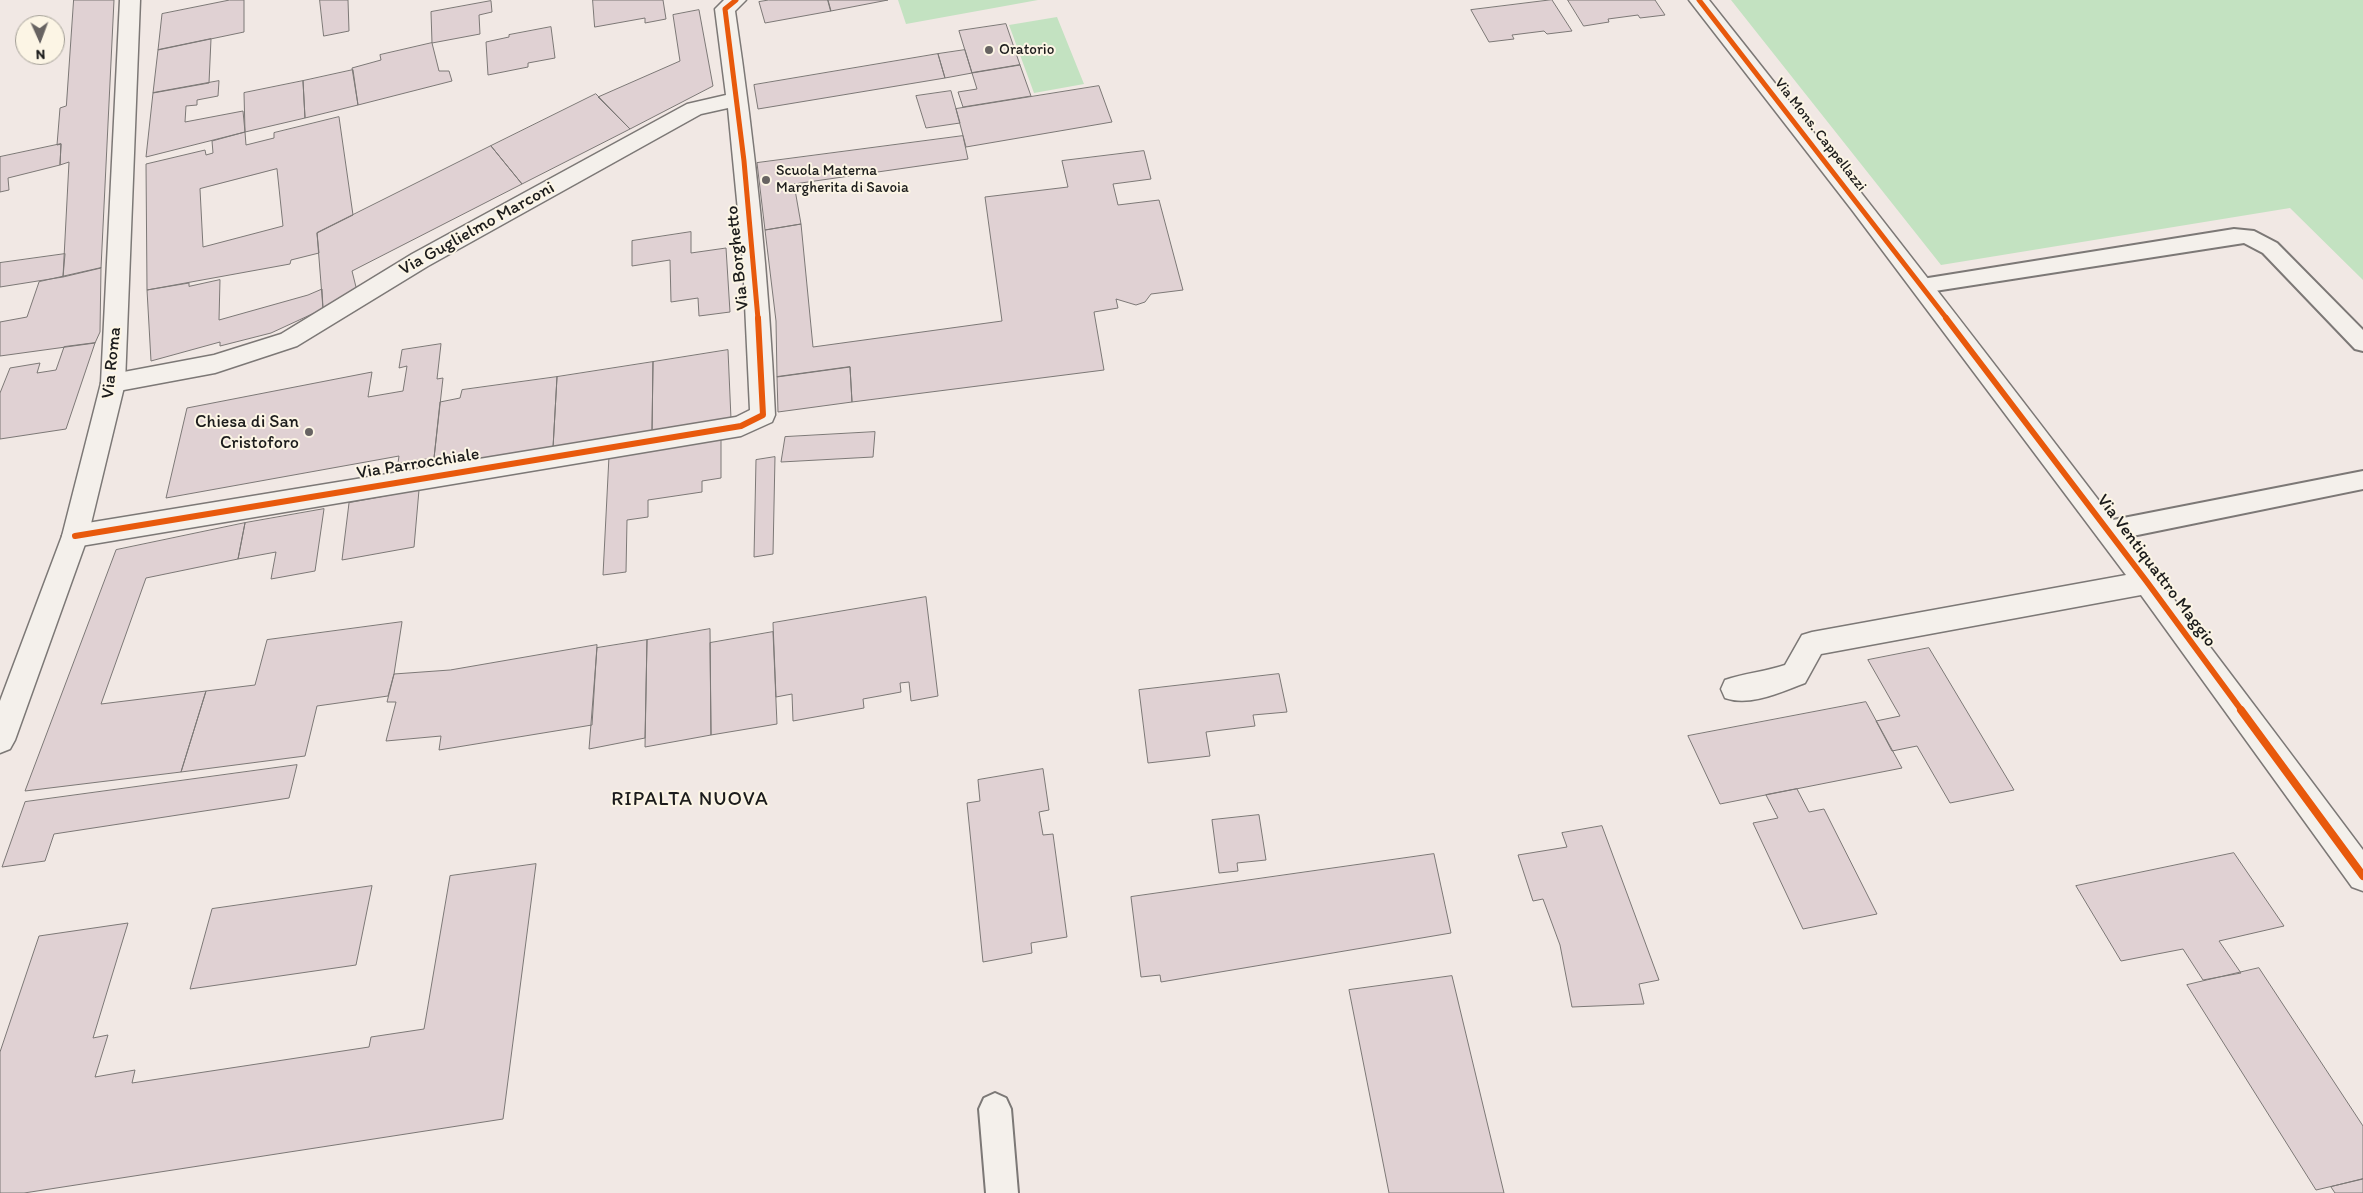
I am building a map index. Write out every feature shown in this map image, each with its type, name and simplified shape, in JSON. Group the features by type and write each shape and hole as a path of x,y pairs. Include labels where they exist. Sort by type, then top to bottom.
{"street":[{"name":"Via Roma","path":"0,740 75,536 113,383 130,0"},
{"path":"736,0 725,9 738,99"},
{"name":"Via Mons. Cappellazzi","path":"1699,0 1922,286"},
{"name":"Via Guglielmo Marconi","path":"113,383 215,364 289,340 420,260 694,109 738,99"},
{"name":"Via Borghetto","path":"738,99 760,322 763,415"},
{"name":"Via Ventiquattro Maggio","path":"1922,286 2147,582 2363,876"},
{"name":"Via Parrocchiale","path":"75,536 741,426 763,415"},
{"name":"Via Ventiquattro Maggio","path":"1735,689 1764,685 1795,674 1812,644 2147,582"}],"lane":[{"path":"1922,286 2234,236 2247,236 2270,248 2363,343"},
{"path":"2108,531 2363,480"},
{"path":"994,1109 1002,1193"}],"green space":[{"path":"898,0 1038,0 906,24"},
{"path":"1731,0 2363,0 2363,280 2290,208 1941,265"},
{"path":"1057,17 1084,84 1034,93 1009,25"}],"building":[{"path":"74,0 114,0 101,268 63,277 69,162 60,165 61,144 57,145 60,108 66,106"},
{"path":"230,0 244,0 244,32 158,50 162,14"},
{"path":"320,0 348,0 349,31 324,36"},
{"path":"593,0 663,0 666,19 645,23 645,18 595,27"},
{"path":"769,0 828,0 831,11 765,23 759,2"},
{"path":"828,0 888,0 831,11"},
{"path":"1552,0 1572,31 1547,34 1544,31 1512,35 1514,39 1489,42 1471,10"},
{"path":"1568,0 1655,0 1665,15 1640,18 1638,15 1608,19 1609,22 1584,26"},
{"path":"491,1 492,12 479,15 480,34 432,43 431,12"},
{"path":"699,10 713,86 630,129 598,97 680,61 673,15"},
{"path":"1006,24 1020,65 972,73 959,31"},
{"path":"551,27 555,58 528,63 528,67 488,75 486,42 509,37 509,35"},
{"path":"211,39 209,83 153,93 158,50"},
{"path":"432,43 439,71 449,71 452,81 358,105 352,68 381,60 380,55"},
{"path":"965,50 972,73 945,78 938,54"},
{"path":"938,54 945,78 758,109 754,85"},
{"path":"1020,65 1031,96 963,107 958,92 977,89 972,73"},
{"path":"353,70 358,105 305,118 303,81"},
{"path":"219,81 218,96 197,100 197,105 186,106 185,122 243,111 245,132 146,157 153,93"},
{"path":"303,81 305,118 245,132 244,93"},
{"path":"1099,86 1112,122 966,147 956,109"},
{"path":"951,91 960,123 926,128 916,96"},
{"path":"596,94 630,129 522,184 491,146"},
{"path":"339,117 353,215 317,233 319,253 291,260 290,264 147,290 146,164 205,150 206,155 213,153 212,141 245,132 246,145 274,138 274,133","holes":["277,169 283,226 203,247 200,189"]},
{"path":"963,136 968,159 794,184 801,224 765,230 757,163"},
{"path":"61,144 60,165 8,178 9,190 0,192 0,157"},
{"path":"491,146 522,184 352,271 357,291 323,309 317,233"},
{"path":"1144,151 1151,179 1113,184 1118,205 1159,200 1183,290 1151,294 1145,302 1136,305 1116,299 1118,308 1094,312 1104,370 852,402 850,367 777,377 776,321 765,230 801,224 813,347 1002,321 985,197 1068,187 1062,161"},
{"path":"691,232 691,253 726,248 730,312 699,316 698,298 671,302 670,260 632,266 632,241"},
{"path":"65,254 63,277 0,287 0,263"},
{"path":"101,268 100,332 95,343 0,356 0,322 27,317 39,282"},
{"path":"220,280 219,320 308,295 322,289 323,309 271,333 220,346 220,342 151,361 147,290 189,283 189,286"},
{"path":"95,343 66,429 0,439 0,393 10,368 40,363 37,373 56,370 64,347"},
{"name":"Chiesa di San Cristoforo","path":"441,344 437,379 443,378 434,458 398,463 399,456 166,498 187,408 372,372 368,397 403,391 407,366 399,368 402,350"},
{"path":"728,350 731,419 652,432 653,362"},
{"path":"653,362 652,432 553,448 557,377"},
{"path":"850,367 852,402 778,412 777,377"},
{"path":"557,377 553,448 456,464 456,454 434,458 440,402 460,398 462,390"},
{"path":"875,432 873,457 781,462 785,437"},
{"path":"721,439 721,478 702,481 702,492 648,500 648,517 627,520 626,572 603,575 609,456"},
{"path":"775,457 773,554 754,557 756,460"},
{"path":"419,490 414,547 342,560 349,503"},
{"path":"324,509 315,571 271,579 276,552 238,559 245,523"},
{"path":"245,523 238,559 146,578 101,704 206,691 181,772 25,791 116,550"},
{"path":"926,597 938,696 911,701 909,682 900,683 901,692 863,699 864,708 793,721 792,694 776,697 773,623"},
{"path":"402,622 394,674 388,696 317,706 305,756 181,772 206,691 255,685 267,640"},
{"path":"710,629 711,735 645,747 647,640"},
{"path":"773,632 777,724 711,735 710,643"},
{"path":"647,640 645,738 589,749 597,648"},
{"path":"597,645 592,725 439,750 441,736 386,741 396,702 387,702 394,674 450,670"},
{"path":"1929,648 2014,790 1950,803 1917,746 1892,751 1876,721 1900,716 1868,660"},
{"path":"1279,674 1287,712 1253,715 1255,726 1206,732 1210,756 1148,763 1139,690"},
{"path":"1866,702 1902,768 1720,804 1688,736"},
{"path":"297,765 289,798 54,834 45,861 2,867 25,802"},
{"path":"1043,769 1049,810 1039,812 1043,835 1053,834 1067,937 1031,943 1032,953 983,962 967,803 980,801 978,780"},
{"path":"1797,789 1809,812 1824,809 1877,914 1803,929 1753,823 1778,818 1766,795"},
{"path":"1259,815 1266,860 1237,863 1238,871 1219,873 1212,820"},
{"path":"1602,826 1659,980 1639,984 1644,1004 1572,1007 1560,945 1543,899 1533,901 1518,855 1567,847 1562,833"},
{"path":"2234,853 2284,926 2219,941 2241,973 2203,980 2183,949 2121,961 2076,886"},
{"path":"1434,854 1451,933 1161,982 1160,975 1141,977 1131,897"},
{"path":"536,864 503,1119 24,1193 0,1193 0,1052 39,936 128,923 93,1038 108,1035 95,1077 135,1070 132,1083 369,1047 371,1037 424,1029 450,876"},
{"path":"372,886 356,965 190,989 212,909"},
{"path":"2259,968 2363,1126 2363,1179 2316,1190 2187,985"},
{"path":"1452,976 1504,1193 1389,1193 1349,990"},
{"path":"2363,1179 2363,1193 2335,1193 2331,1187"}],"cycle path":[{"path":"75,536 741,426 763,415 758,313 750,212 739,110 725,9 736,0"},
{"path":"1699,0 1860,205 2147,582 2363,876"}],"place":[{"name":"Oratorio","path":"989,50"},
{"name":"Scuola Materna Margherita di Savoia","path":"766,180"},
{"name":"Chiesa di San Cristoforo","path":"309,432"}],"district":[{"name":"RIPALTA NUOVA","path":"690,800"}]}
